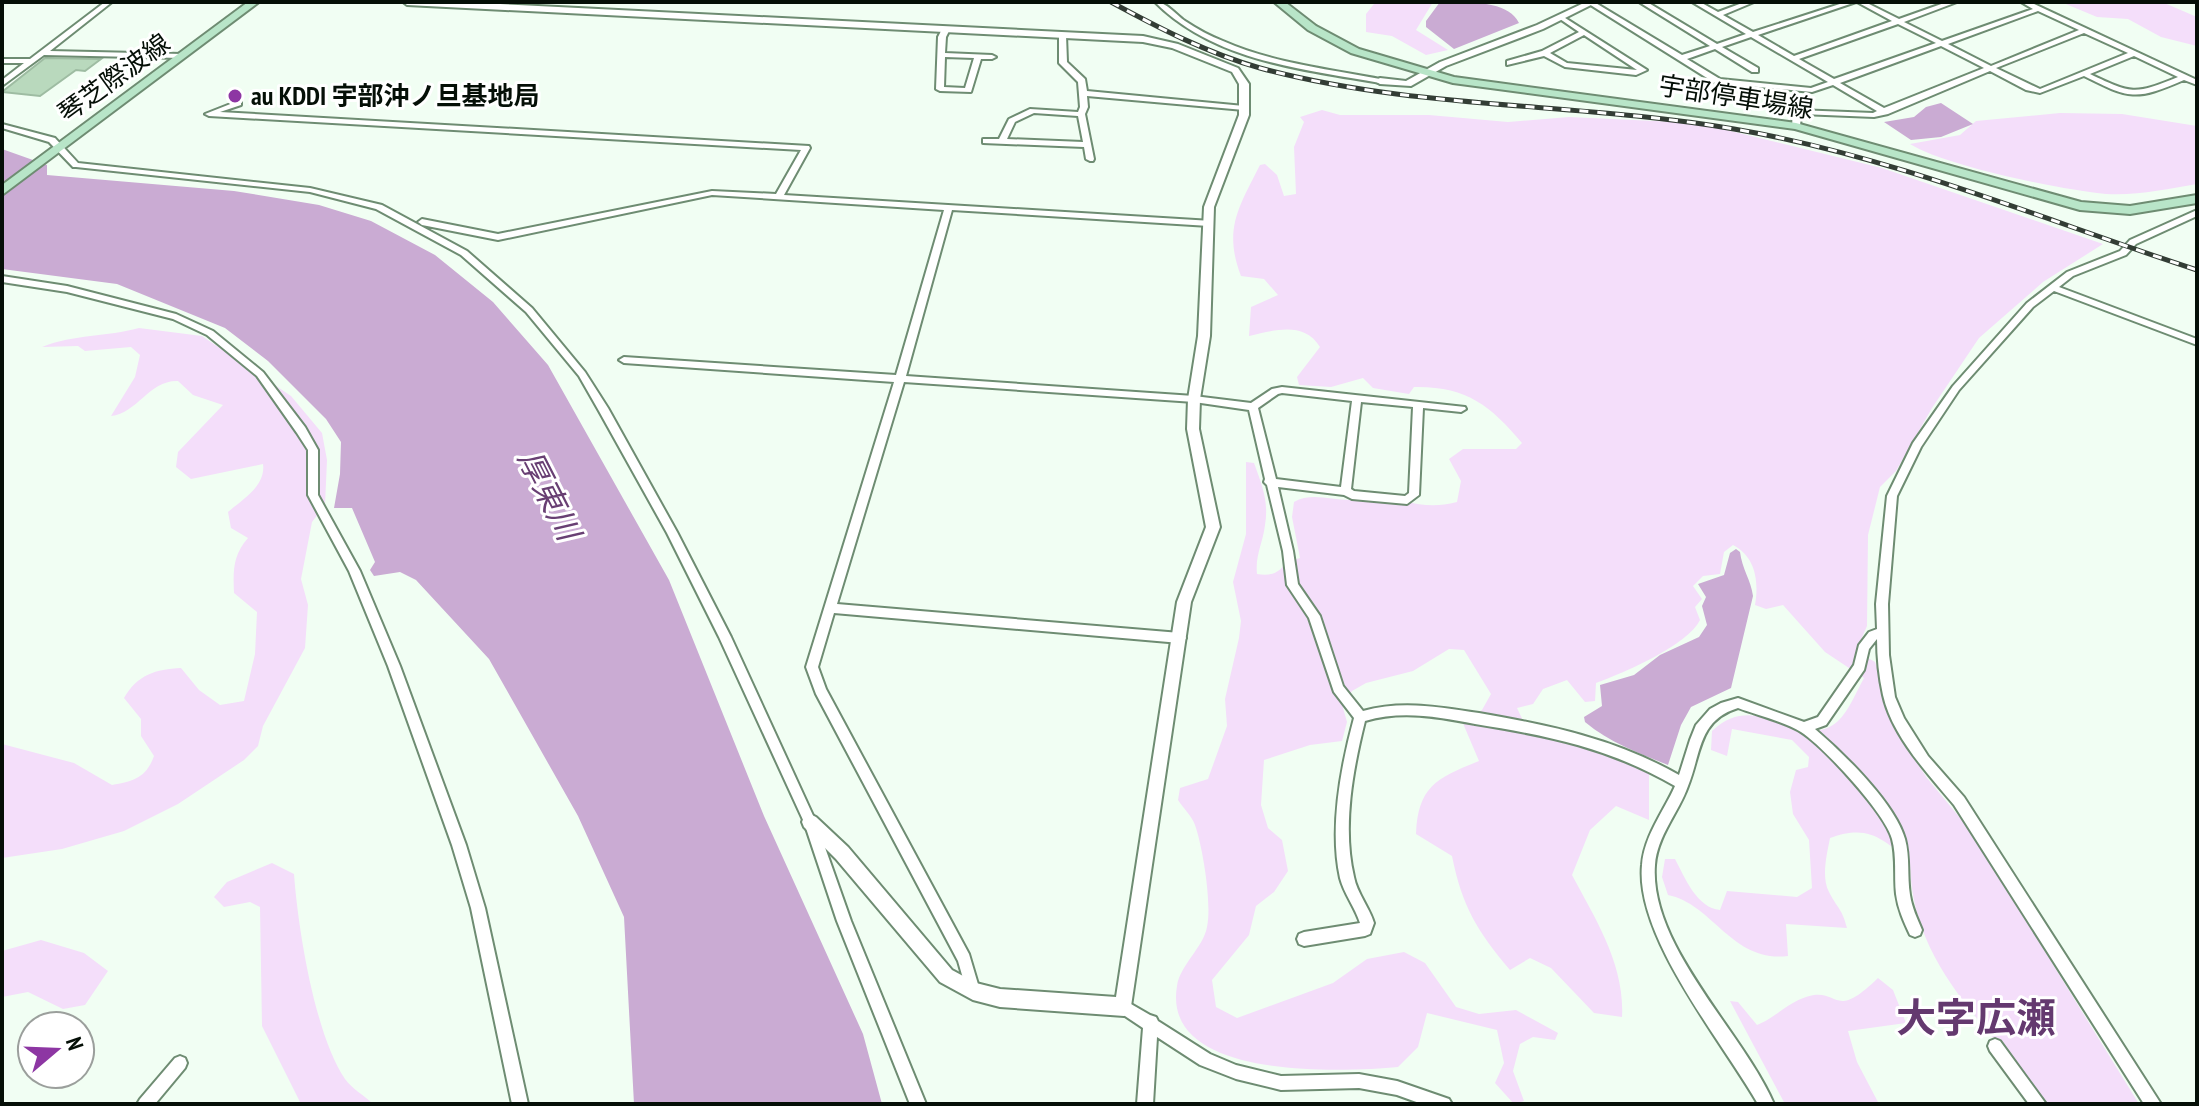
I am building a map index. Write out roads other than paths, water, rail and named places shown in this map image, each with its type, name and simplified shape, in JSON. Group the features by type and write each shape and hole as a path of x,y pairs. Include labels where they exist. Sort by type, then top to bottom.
{"main road":[{"name":"琴芝際波線","path":"2,191 254,2"},
{"name":"宇部停車場線","path":"1279,2 1312,28 1339,43 1424,74 1485,86 1796,126 2080,206 2130,210 2197,199"}],"street":[{"path":"2,84 109,2"},
{"path":"407,2 1156,40 1240,74 1244,84 1244,108 1209,207 1204,336 1194,399 1193,429 1213,527 1184,602 1124,1007"},
{"path":"1158,2 1205,37 1252,55 1408,84 1424,74 1592,3 1718,81 1812,90 2038,9"},
{"path":"1642,2 1755,70"},
{"path":"1695,2 1885,112"},
{"path":"1718,15 1751,2"},
{"path":"1681,58 1853,2"},
{"path":"1860,2 1987,68 2040,91 2133,54"},
{"path":"1795,58 1954,2"},
{"path":"2024,2 2197,83"},
{"path":"1545,53 1565,65 1636,73 1643,70 1562,18"},
{"path":"946,29 942,37 944,55 940,89 968,90 978,56"},
{"path":"1796,126 1797,112 1849,115 1885,112 2083,31"},
{"path":"1510,63 1545,53 1584,32"},
{"path":"1062,35 1063,63 1079,75 1083,93 1081,114 1090,159"},
{"path":"1190,52 1205,37"},
{"path":"44,53 182,56"},
{"path":"944,55 992,57"},
{"path":"2,61 32,61"},
{"path":"2085,74 2123,93 2138,96 2181,78"},
{"path":"1083,93 1244,108"},
{"path":"238,103 209,114 806,148 779,197"},
{"path":"1002,142 1012,121 1033,111 1081,114"},
{"path":"2,126 52,140 76,165 310,190 379,207 464,253 529,310 582,374 672,532 810,822 844,921 918,1104"},
{"path":"986,141 1087,145"},
{"path":"405,220 498,237 712,193 1209,223"},
{"path":"948,209 812,667 814,679 964,959 973,991"},
{"path":"2153,1104 1959,801 1924,760 1899,721 1889,697 1883,631 1885,547 1892,496 1917,446 1969,371 2030,305 2081,268 2123,253 2133,242 2197,213"},
{"path":"2,279 67,289 151,311 210,333 260,374 301,430 313,450 313,495 354,571 394,666 459,845 481,923 520,1104"},
{"path":"2054,288 2197,342"},
{"path":"624,360 1194,399 1253,407 1257,412 1269,482 1288,551 1293,585 1314,616 1338,688 1360,717 1344,823 1345,867 1367,923 1365,929 1304,939"},
{"path":"1253,407 1275,391 1282,390 1461,409"},
{"path":"1346,491 1357,397"},
{"path":"1269,482 1407,500 1414,495 1418,404"},
{"path":"831,608 1180,638"},
{"path":"1804,727 1822,721 1860,666 1863,648 1873,635 1883,631"},
{"path":"1766,1104 1659,926 1648,889 1648,864 1654,843 1683,784 1700,726 1712,713 1738,703 1804,727 1821,740 1876,802 1899,836 1901,899 1915,930"},
{"path":"1360,717 1410,707 1564,732 1609,747 1683,784"},
{"path":"810,822 842,853 946,976 973,991 1000,998 1124,1007 1205,1060 1236,1072 1281,1083 1359,1081 1397,1088 1444,1104"},
{"path":"1145,1104 1146,1047 1151,1022"},
{"path":"1995,1046 2038,1104"},
{"path":"145,1104 180,1063"}],"water":[{"path":"1440,2 1497,6 1514,15 1519,23 1454,49 1426,27 1426,21"},
{"path":"1941,103 1973,124 1941,137 1911,140 1884,122 1914,117 1926,107"},
{"name":"厚東川","path":"2,149 47,165 47,175 234,191 319,205 371,221 435,255 493,302 548,365 669,580 764,816 863,1034 882,1104 634,1104 624,917 578,816 489,659 416,580 400,572 374,576 370,570 375,562 352,508 334,508 341,442 326,419 268,361 225,328 117,284 2,269"},
{"path":"1736,549 1740,552 1753,596 1731,688 1691,707 1681,725 1668,765 1615,742 1585,722 1584,717 1602,706 1600,685 1634,675 1660,655 1699,637 1707,625 1702,606 1706,597 1698,584 1724,575 1730,553"}],"railway":[{"path":"1111,2 1221,55 1318,82 1437,99 1675,120 1734,129 1852,155 1968,191 2197,270"}],"place":[{"name":"au KDDI 宇部沖ノ旦基地局","path":"235,96"}],"district":[{"name":"大字広瀬","path":"1976,1018"}]}
